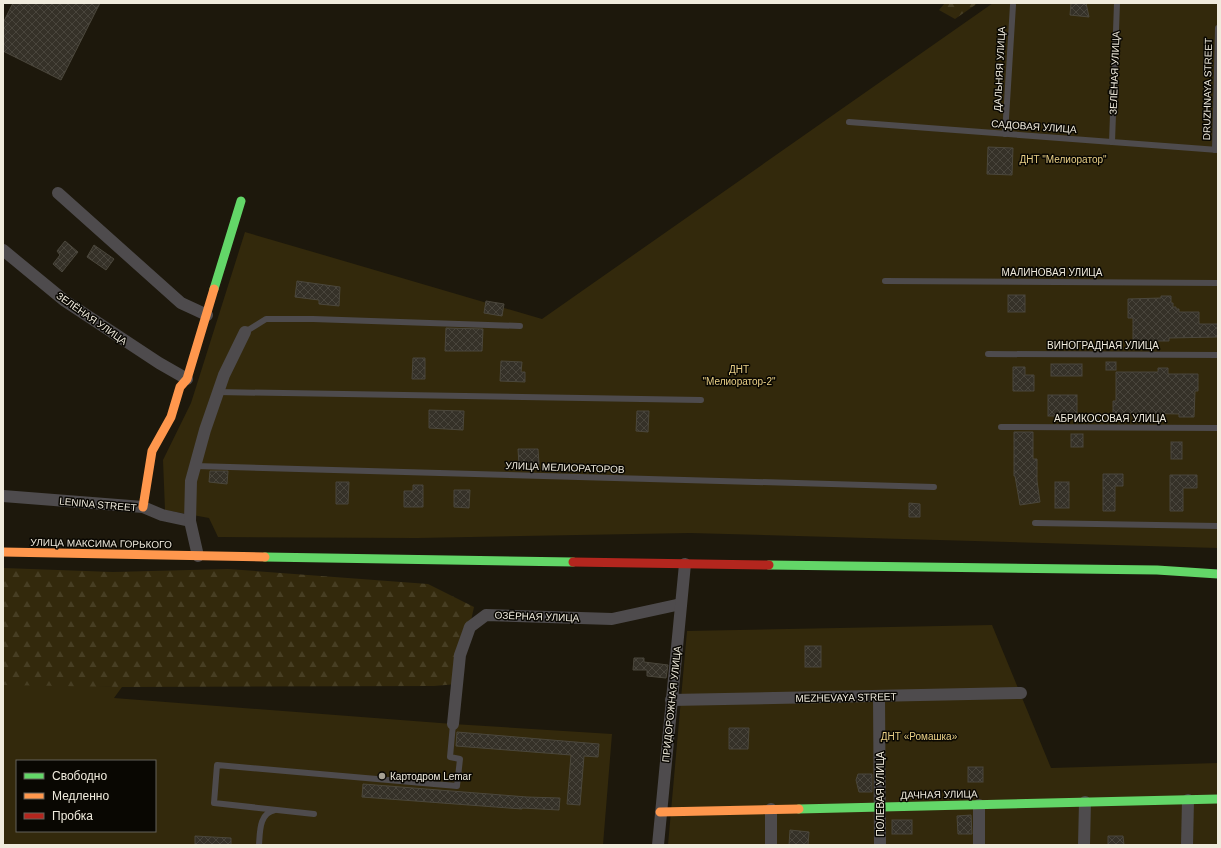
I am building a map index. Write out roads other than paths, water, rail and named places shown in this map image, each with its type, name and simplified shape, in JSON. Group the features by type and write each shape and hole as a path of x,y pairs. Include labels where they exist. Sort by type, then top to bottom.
{"main road":[{"path":"143,507 152,451 171,417 180,388 188,379 242,202"},
{"name":"УЛИЦА МАКСИМА ГОРЬКОГО","path":"3,552 685,564 1157,570 1218,574"},
{"name":"ДАЧНАЯ УЛИЦА","path":"660,812 1218,799"}],"street":[{"path":"58,193 181,303 207,315"},
{"name":"ЗЕЛЁНАЯ УЛИЦА","path":"3,250 65,301 159,363 188,379"},
{"path":"198,556 190,520 191,481 205,430 224,375 245,332"},
{"name":"LENINA STREET","path":"3,496 143,507 162,515 190,520"},
{"name":"ПРИДОРОЖНАЯ УЛИЦА","path":"658,845 685,564"},
{"name":"ОЗЁРНАЯ УЛИЦА","path":"453,724 460,655 470,627 486,615 612,619 681,604"},
{"name":"MEZHEVAYA STREET","path":"671,700 1021,693"},
{"name":"ПОЛЕВАЯ УЛИЦА","path":"879,696 880,845"},
{"path":"1187,845 1188,800"},
{"path":"1084,845 1085,802"},
{"path":"979,804 979,845"},
{"path":"771,809 771,845"}],"lane":[{"name":"ЗЕЛЁНАЯ УЛИЦА","path":"1112,142 1117,3"},
{"name":"ДАЛЬНЯЯ УЛИЦА","path":"1005,134 1013,5"},
{"name":"DRUZHNAYA STREET","path":"1216,150 1218,28"},
{"name":"САДОВАЯ УЛИЦА","path":"849,122 1216,150"},
{"name":"МАЛИНОВАЯ УЛИЦА","path":"885,281 1218,282"},
{"path":"245,332 266,319 321,319 520,326"},
{"name":"ВИНОГРАДНАЯ УЛИЦА","path":"988,354 1218,355"},
{"path":"218,392 701,400"},
{"name":"АБРИКОСОВАЯ УЛИЦА","path":"1001,427 1218,428"},
{"name":"УЛИЦА МЕЛИОРАТОРОВ","path":"195,466 934,487"},
{"path":"1035,522 1218,526"},
{"path":"314,814 214,803 217,765 457,786 460,759 450,757 453,724"},
{"path":"259,845 261,824 264,816 269,811 279,810"}],"place":[{"name":"Картодром Lemar","path":"382,776"}],"park label":[{"name":"ДНТ \"Мелиоратор\"","path":"1063,159"},
{"name":"ДНТ \"Мелиоратор-2\"","path":"739,374"},
{"name":"ДНТ «Ромашка»","path":"919,736"}]}
